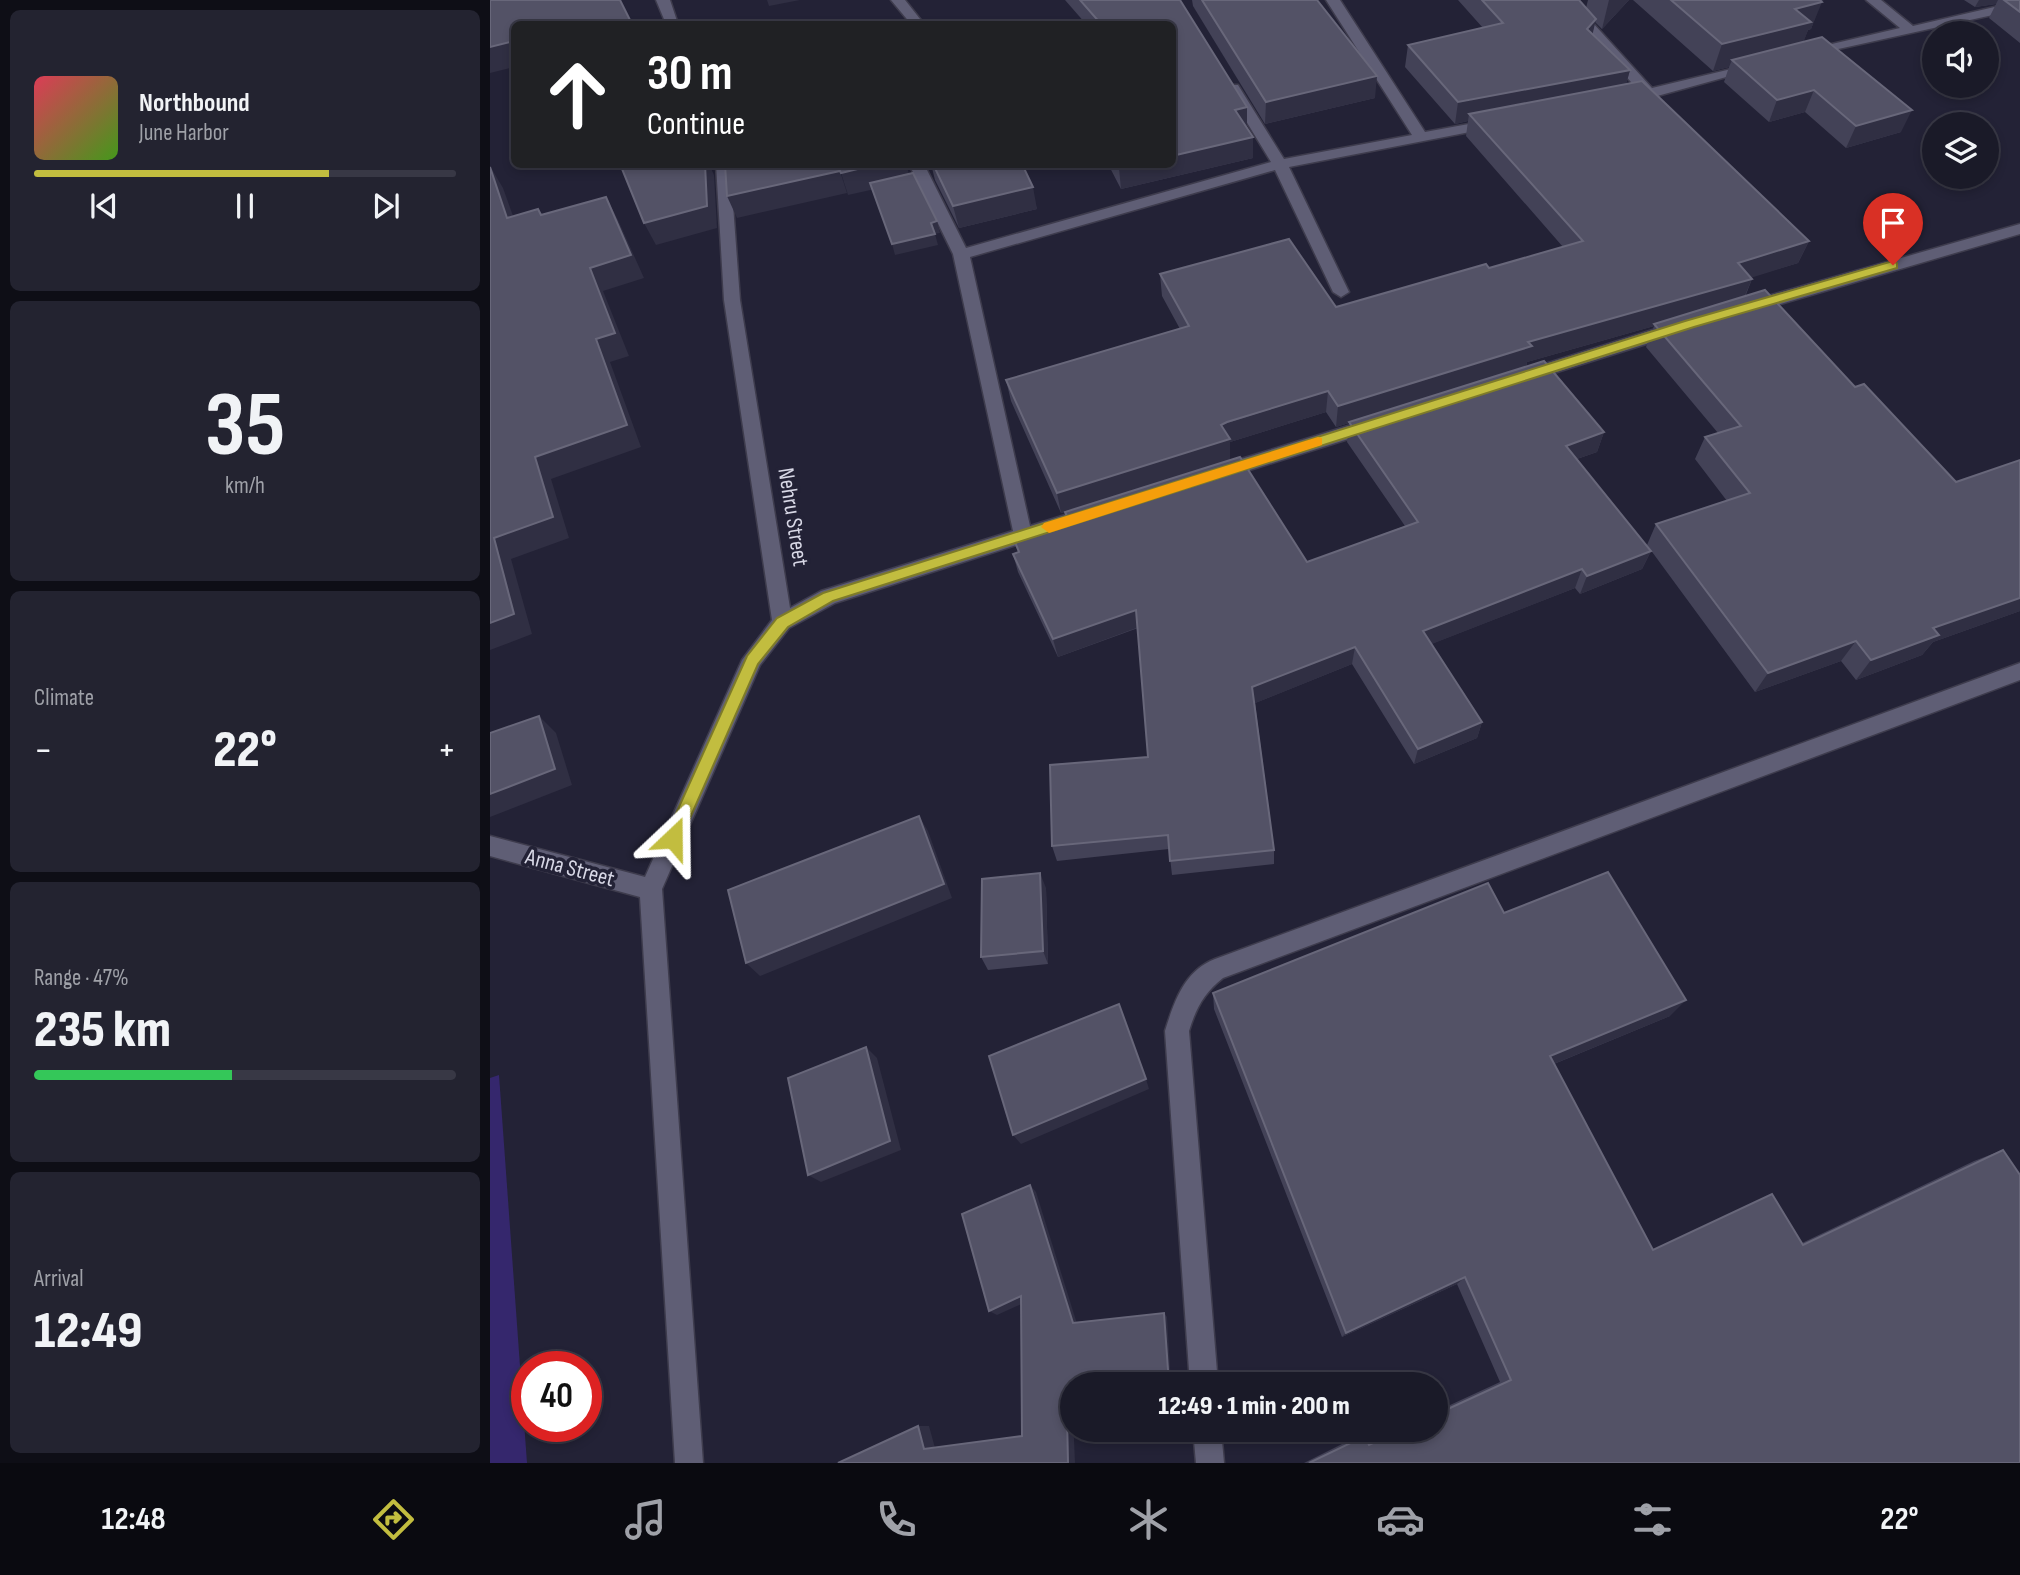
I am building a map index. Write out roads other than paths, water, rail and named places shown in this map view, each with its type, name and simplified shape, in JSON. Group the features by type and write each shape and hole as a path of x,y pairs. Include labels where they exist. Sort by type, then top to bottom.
{"street":[{"path":"663,0 671,21"},
{"path":"898,0 916,21"},
{"path":"1333,0 1421,137"},
{"path":"1565,0 1650,94"},
{"path":"1873,0 1908,29"},
{"path":"1792,58 2020,5"},
{"path":"1609,102 1766,65"},
{"path":"1222,70 1280,164 1341,292"},
{"path":"961,254 1280,164 1515,119"},
{"name":"Nehru Street","path":"723,168 732,300 782,622"},
{"path":"918,168 961,254 1023,536"},
{"path":"1729,312 2020,229"},
{"path":"1503,383 1690,324"},
{"path":"1196,480 1396,417"},
{"path":"689,1463 651,889 752,660 782,622 828,597 1116,506"},
{"path":"1203,1372 1177,1031 1186,1002 1196,984 1215,970 2020,671"},
{"name":"Anna Street","path":"490,846 651,889"},
{"path":"1208,1442 1210,1463"}]}
